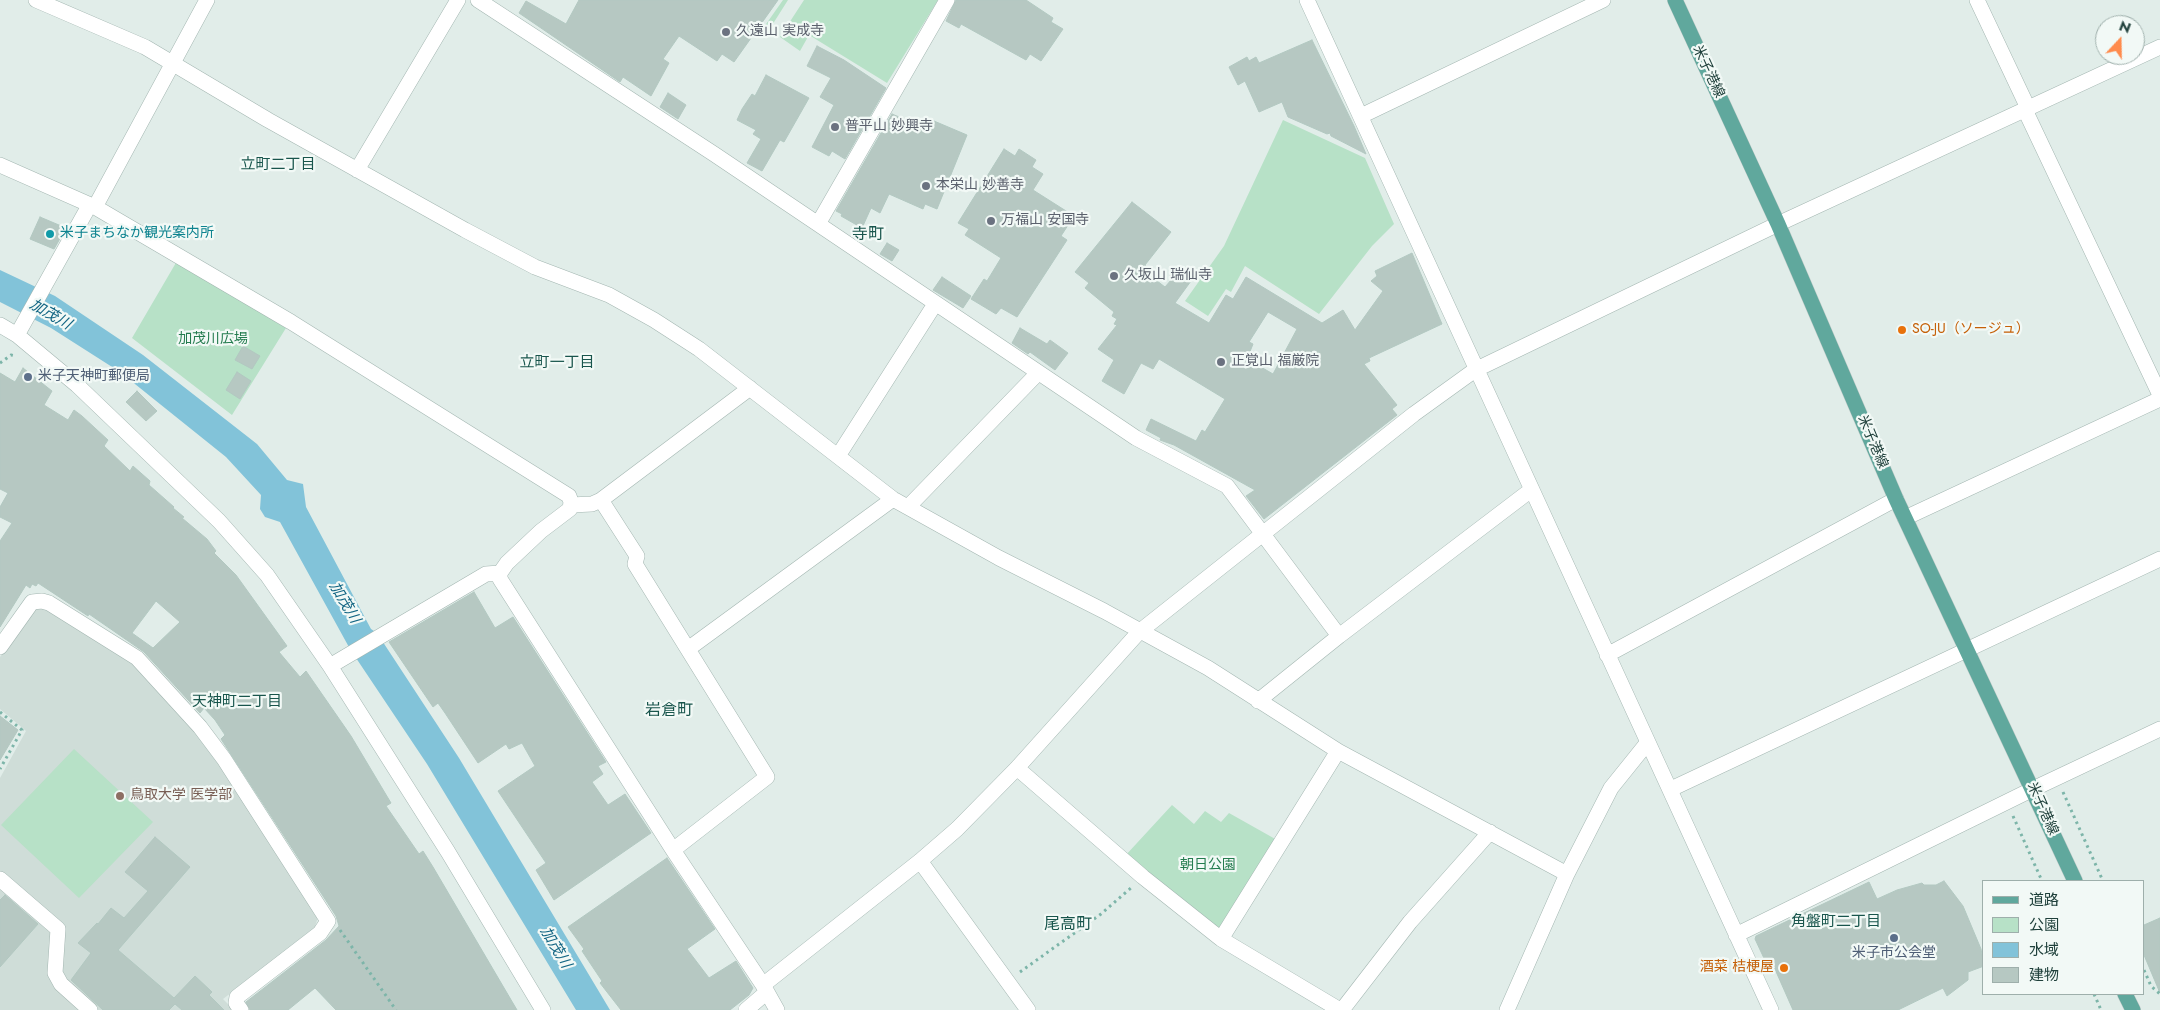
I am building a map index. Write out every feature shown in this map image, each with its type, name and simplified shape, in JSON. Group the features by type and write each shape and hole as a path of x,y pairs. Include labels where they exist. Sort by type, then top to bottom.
{"main road":[{"name":"米子港線","path":"1676,0 1778,224 1896,499 2075,880"},
{"path":"2126,995 2133,1010"}],"street":[{"path":"36,0 145,47 357,170 535,267 609,295 654,320 699,349 893,499 999,558 1104,611 1139,632 1208,668 1338,751 1567,874"},
{"path":"207,0 174,65 25,320 6,332 77,385 219,521 267,575 330,666 448,852 543,1010"},
{"path":"357,170 458,0"},
{"path":"478,0 818,224 934,304 1136,438 1227,486 1338,636"},
{"path":"818,224 947,0"},
{"path":"1307,0 1772,1010"},
{"path":"1361,116 1603,0"},
{"path":"1978,0 2160,395"},
{"path":"746,1010 765,988 957,829 1017,768 1139,632 1414,414 1476,370 1778,224 2160,47"},
{"path":"0,165 92,206 291,322 569,496 571,504 567,513 542,531 506,563 500,573 503,584 673,850 765,988 777,1010"},
{"path":"838,456 934,304"},
{"path":"908,507 1038,373"},
{"path":"571,504 592,504 601,500 750,388"},
{"path":"1905,518 2160,399"},
{"path":"1258,700 1338,636 1531,490"},
{"path":"688,649 893,499"},
{"path":"1607,655 1896,499"},
{"path":"601,500 636,556 635,564 767,777 673,850"},
{"path":"1671,789 1968,651 2160,559"},
{"path":"330,666 486,574 500,573"},
{"path":"0,647 28,605 32,602 42,601 137,658 200,727 224,759 328,920 320,934 237,997 236,1003 241,1010"},
{"path":"1736,935 2033,789 2160,729"},
{"path":"1507,1010 1567,874 1611,788 1648,742"},
{"path":"1221,939 1338,751"},
{"path":"1017,768 1143,877 1221,939 1341,1010 1410,922 1490,832"},
{"path":"920,861 1028,1010"},
{"path":"0,879 58,929 55,973 61,984 90,1010"}],"path":[{"path":"0,363 11,355 23,361"},
{"path":"0,712 22,730 0,769"},
{"path":"2062,790 2103,880"},
{"path":"2013,816 2042,880"},
{"path":"1007,981 1100,914 1143,877"},
{"path":"328,920 338,926 396,1010"},
{"path":"2145,972 2153,988 2160,994"},
{"path":"2147,992 2153,988"},
{"path":"2094,995 2101,1010"}],"shaded area":[{"name":"鳥取大学 医学部","path":"46,607 136,665 207,746 318,917 314,930 223,999 234,1010 0,1010 0,778 26,731 0,709 0,657 33,609"}],"green space":[{"path":"783,0 788,0 769,30 764,27"},
{"path":"804,0 938,0 887,83 809,35 800,51 780,37"},
{"path":"1283,120 1365,158 1394,224 1372,246 1319,314 1245,266 1231,292 1226,289 1208,316 1185,301 1224,246"},
{"name":"加茂川広場","path":"177,261 286,328 232,415 132,338"},
{"path":"74,749 153,822 79,898 1,825"},
{"name":"朝日公園","path":"1172,805 1194,824 1205,811 1221,822 1229,813 1277,840 1223,929 1216,931 1125,856"}],"water":[{"name":"加茂川","path":"0,270 55,296 143,355 257,444 287,480 303,484 306,507 371,629 377,633 459,758 610,1010 576,1010 427,764 350,649 280,522 265,517 260,509 261,495 226,457 120,372 51,328 0,302"}],"building":[{"path":"579,0 778,0 734,62 722,54 717,61 679,36 663,59 669,63 651,96 623,77 620,82 519,13 526,1 566,24"},
{"path":"956,0 1026,0 1053,18 1051,22 1063,29 1041,61 1030,54 1026,60 961,24 959,28 946,21"},
{"path":"1312,40 1366,154 1331,136 1330,133 1327,134 1288,117 1282,102 1259,112 1245,81 1238,85 1229,67 1247,57 1249,61 1256,57 1259,63"},
{"path":"817,46 844,60 886,88 845,159 832,151 829,156 812,147 834,105 820,97 831,78 807,66"},
{"path":"766,75 809,98 784,142 780,140 762,171 747,163 761,139 753,134 756,130 737,120 752,94 755,96"},
{"path":"668,93 686,105 678,119 660,107"},
{"path":"892,114 930,130 934,121 967,135 937,209 925,204 923,209 889,194 880,213 871,208 862,228 836,211"},
{"path":"1004,149 1015,156 1019,149 1036,160 1032,167 1043,174 1033,190 1074,216 1061,236 1067,240 1017,317 1001,308 996,314 971,299 984,279 987,281 1001,258 965,235 969,229 958,223"},
{"path":"1132,202 1171,232 1145,265 1147,267 1144,271 1165,287 1178,272 1191,281 1175,303 1209,323 1226,295 1233,299 1246,277 1322,323 1343,310 1355,330 1383,291 1371,281 1377,276 1375,271 1412,253 1442,324 1369,358 1370,361 1364,364 1397,405 1392,409 1397,415 1264,519 1246,496 1255,490 1174,445 1160,440 1161,438 1146,430 1151,419 1196,441 1202,430 1205,432 1225,399 1159,359 1153,369 1141,363 1124,394 1102,381 1114,360 1098,349 1117,325 1114,324 1117,319 1112,316 1114,312 1085,288 1089,283 1075,272","holes":["1268,312 1297,329 1273,374 1247,359 1253,344 1249,342"]},
{"name":"米子まちなか観光案内所","path":"40,217 66,228 54,249 30,239"},
{"path":"887,243 899,250 892,261 880,254"},
{"path":"942,277 971,296 963,308 933,290"},
{"path":"1020,328 1047,344 1050,340 1068,353 1055,370 1030,352 1028,354 1012,343"},
{"path":"243,346 260,356 252,369 235,360"},
{"path":"23,368 52,391 44,405 68,420 74,410 82,416 108,440 104,446 130,471 133,466 150,481 149,485 184,517 182,518 207,539 216,551 214,553 236,575 287,646 279,652 300,677 306,671 351,736 391,803 386,806 419,854 423,851 517,1010 336,1010 315,988 288,1010 250,1010 246,1002 326,940 339,926 336,916 221,739 225,735 215,720 204,708 200,713 144,652 89,614 88,616 38,583 36,586 32,584 30,588 26,585 0,627 0,541 12,523 0,517 0,507 8,493 0,489 0,373 15,382","holes":["156,601 180,622 153,648 132,633"]},
{"path":"237,372 251,381 240,399 226,390"},
{"path":"137,391 157,411 146,421 126,402"},
{"path":"474,592 495,628 513,617 606,762 598,766 603,774 592,782 608,805 625,794 651,833 554,900 536,870 546,863 498,791 535,766 522,743 509,749 506,744 478,763 438,703 433,707 389,642"},
{"path":"0,716 18,730 0,760"},
{"path":"155,837 190,867 118,950 174,998 195,976 212,992 209,995 224,1010 182,1010 175,1004 169,1010 103,1010 71,980 91,953 78,943 98,924 111,908 124,918 148,891 125,872"},
{"path":"667,858 715,929 687,949 709,978 736,961 753,988 749,995 730,1010 621,1010 600,983 602,981 582,951 584,949 568,927"},
{"path":"1944,881 1963,906 1981,949 1982,967 1968,972 1968,980 1947,996 1943,988 1898,1010 1793,1010 1774,967 1769,969 1755,939 1756,936 1869,882 1877,899 1897,890 1922,883 1924,885 1936,885"},
{"path":"5,895 38,924 0,967 0,900"},
{"path":"2160,918 2160,993 2145,957 2145,925"}],"place":[{"name":"久遠山 実成寺","path":"726,32"},
{"name":"普平山 妙興寺","path":"835,127"},
{"name":"本栄山 妙善寺","path":"926,186"},
{"name":"万福山 安国寺","path":"991,221"},
{"name":"米子まちなか観光案内所","path":"50,234"},
{"name":"久坂山 瑞仙寺","path":"1114,276"},
{"name":"SO-JU（ソージュ）","path":"1902,330"},
{"name":"正覚山 福厳院","path":"1221,362"},
{"name":"米子天神町郵便局","path":"28,377"},
{"name":"鳥取大学 医学部","path":"120,796"},
{"name":"米子市公会堂","path":"1894,938"},
{"name":"酒菜 桔梗屋","path":"1784,968"}],"district":[{"name":"立町二丁目","path":"278,165"},
{"name":"寺町","path":"868,235"},
{"name":"立町一丁目","path":"557,363"},
{"name":"天神町二丁目","path":"237,702"},
{"name":"岩倉町","path":"669,711"},
{"name":"角盤町二丁目","path":"1836,922"},
{"name":"尾高町","path":"1068,925"}]}
